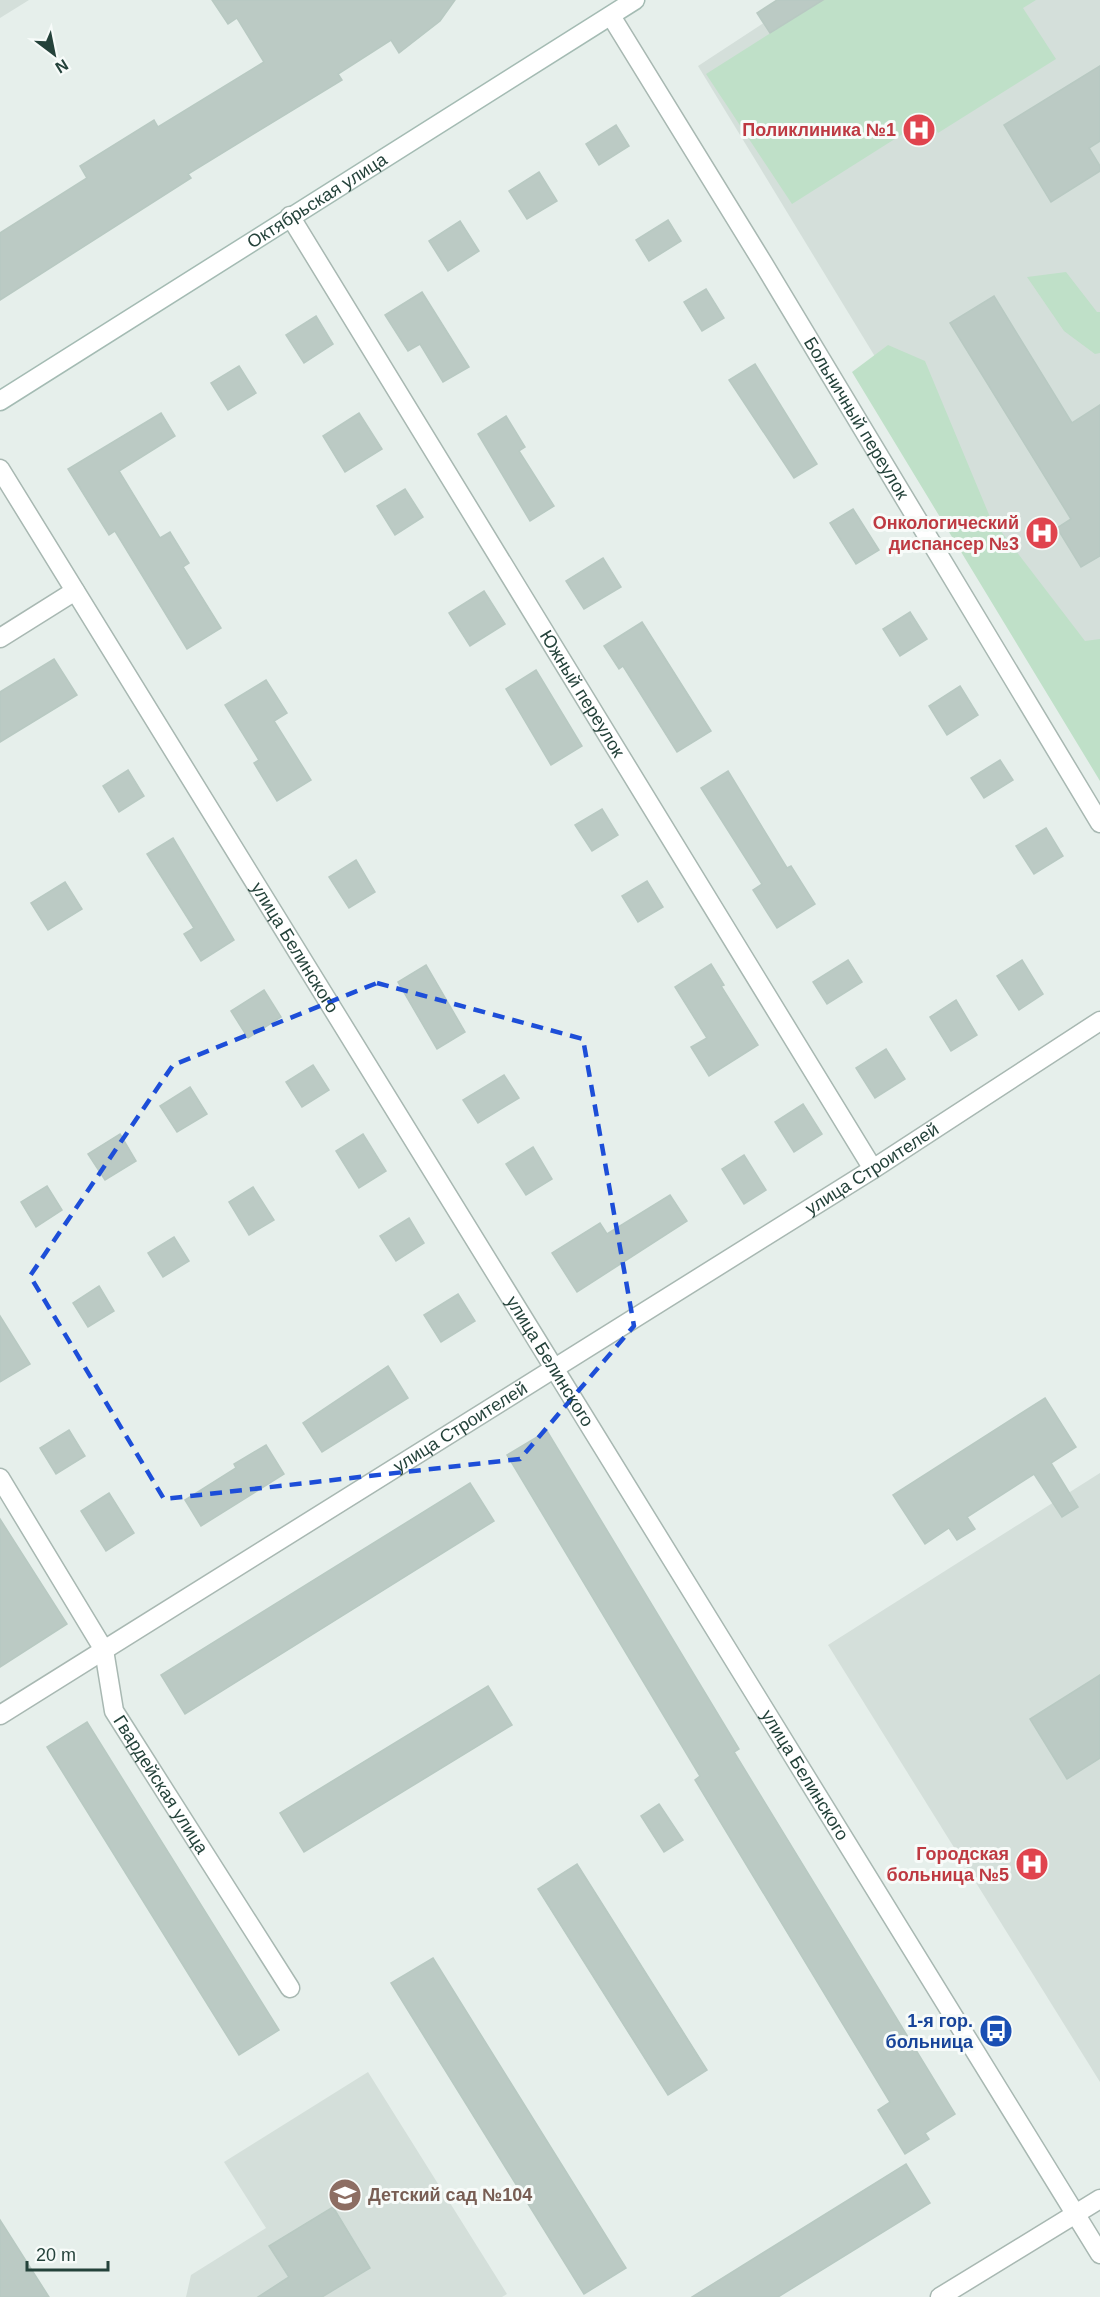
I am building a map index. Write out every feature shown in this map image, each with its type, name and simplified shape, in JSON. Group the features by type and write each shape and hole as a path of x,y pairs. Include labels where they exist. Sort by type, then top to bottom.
{"street":[{"name":"Октябрьская улица","path":"0,401 635,0"},
{"name":"Больничный переулок","path":"611,16 763,263 1100,822"},
{"name":"Южный переулок","path":"290,216 873,1169"},
{"name":"улица Белинского","path":"0,469 1100,2254"},
{"path":"0,638 75,591"},
{"name":"улица Строителей","path":"0,1715 873,1169 1100,1021"},
{"name":"Гвардейская улица","path":"0,1478 104,1650 114,1712 290,1988"},
{"path":"940,2297 1100,2199"}],"highlighted area":[{"path":"377,983 583,1039 634,1326 520,1459 164,1499 30,1276 173,1065"}],"shaded area":[{"path":"0,0 29,0 0,18"},
{"path":"799,0 1100,0 1100,726 698,66"},
{"name":"Городская больница №5","path":"1100,1473 1100,2082 828,1645"},
{"name":"Детский сад №104","path":"368,2072 507,2294 502,2297 186,2297 191,2275 266,2228 224,2162"}],"green space":[{"path":"816,0 1036,0 1023,8 1056,59 938,133 928,118 792,204 706,74 818,3"},
{"path":"1066,272 1097,312 1100,312 1100,353 1095,354 1064,331 1027,277"},
{"path":"888,345 925,361 990,517 1085,641 1100,639 1100,781 852,372"}],"building":[{"path":"212,0 455,0 440,21 399,53 391,40 338,74 342,80 188,174 191,178 0,300 0,233 87,178 80,166 154,120 158,127 264,62 237,18 228,24"},
{"path":"777,0 823,0 770,33 757,13"},
{"path":"1100,66 1100,141 1089,148 1100,166 1100,171 1051,202 1004,125"},
{"path":"616,125 629,146 599,165 586,144"},
{"path":"539,172 557,201 527,219 509,191"},
{"path":"668,220 681,241 649,261 636,240"},
{"path":"460,221 479,251 448,271 429,241"},
{"path":"706,289 724,318 702,331 684,302"},
{"path":"422,292 469,367 443,382 420,344 408,351 385,315"},
{"path":"994,296 1072,423 1100,405 1100,556 1081,567 1057,528 1071,519 950,323"},
{"path":"316,316 333,344 304,363 286,335"},
{"path":"755,364 817,464 794,478 729,380"},
{"path":"239,366 256,393 228,410 211,383"},
{"path":"161,413 175,436 119,471 160,538 170,532 189,563 183,567 221,628 187,649 115,531 109,535 68,469"},
{"path":"359,413 382,449 345,472 323,436"},
{"path":"506,416 525,447 519,451 554,506 530,521 478,434"},
{"path":"405,489 423,517 395,535 377,506"},
{"path":"853,509 879,550 856,564 830,523"},
{"path":"603,558 621,587 584,609 566,581"},
{"path":"484,591 505,624 470,646 449,613"},
{"path":"910,612 927,639 900,656 883,629"},
{"path":"642,622 711,731 677,752 623,666 619,669 604,646"},
{"path":"54,659 77,695 0,742 0,692"},
{"path":"536,670 582,746 551,765 506,689"},
{"path":"266,680 287,713 274,721 311,780 277,801 254,763 259,760 225,705"},
{"path":"960,686 978,715 947,735 929,706"},
{"path":"1000,760 1013,780 984,798 971,778"},
{"path":"128,770 144,796 119,812 103,786"},
{"path":"728,771 787,868 791,866 815,904 777,928 753,890 762,884 701,788"},
{"path":"602,809 618,835 592,851 575,825"},
{"path":"1046,828 1063,856 1034,874 1016,846"},
{"path":"173,838 234,940 201,961 184,934 194,928 147,854"},
{"path":"356,860 375,892 349,908 329,877"},
{"path":"647,881 663,907 638,922 622,896"},
{"path":"65,882 82,909 48,930 31,903"},
{"path":"848,960 862,982 827,1004 813,982"},
{"path":"1022,960 1043,994 1019,1010 997,976"},
{"path":"711,964 724,985 721,986 758,1045 709,1076 691,1047 707,1038 675,987"},
{"path":"426,965 465,1032 437,1049 398,982"},
{"path":"264,990 281,1017 248,1038 231,1011"},
{"path":"956,1000 977,1035 951,1051 930,1017"},
{"path":"886,1049 905,1079 875,1098 856,1068"},
{"path":"313,1065 329,1090 302,1107 286,1082"},
{"path":"504,1075 519,1098 478,1123 463,1100"},
{"path":"190,1087 207,1114 177,1132 160,1106"},
{"path":"803,1104 822,1134 794,1152 775,1122"},
{"path":"120,1134 136,1161 105,1180 88,1154"},
{"path":"363,1134 386,1171 359,1188 336,1151"},
{"path":"533,1147 552,1179 526,1195 506,1164"},
{"path":"744,1155 766,1190 744,1204 722,1169"},
{"path":"47,1186 62,1210 36,1227 21,1202"},
{"path":"253,1187 274,1220 249,1235 229,1202"},
{"path":"670,1195 687,1221 577,1292 552,1253 600,1223 607,1234"},
{"path":"409,1218 424,1243 396,1261 380,1236"},
{"path":"174,1237 189,1261 163,1277 148,1253"},
{"path":"99,1286 114,1311 88,1327 73,1303"},
{"path":"458,1294 475,1321 441,1342 424,1315"},
{"path":"0,1316 30,1364 0,1382"},
{"path":"388,1366 408,1398 322,1452 303,1423"},
{"path":"1045,1398 1076,1447 1051,1463 1078,1507 1062,1517 1034,1474 967,1517 975,1529 957,1540 949,1528 925,1544 893,1495"},
{"path":"69,1430 85,1456 56,1474 40,1448"},
{"path":"547,1431 739,1749 734,1752 955,2114 925,2133 929,2139 905,2154 878,2110 890,2102 695,1780 700,1776 507,1455"},
{"path":"266,1445 284,1474 201,1526 185,1500 236,1468 234,1464"},
{"path":"470,1483 494,1521 185,1714 161,1675"},
{"path":"109,1493 134,1533 106,1551 81,1511"},
{"path":"0,1519 67,1624 0,1667"},
{"path":"1100,1675 1100,1758 1067,1779 1030,1719"},
{"path":"488,1686 512,1725 304,1852 280,1813"},
{"path":"87,1722 279,2030 239,2055 47,1747"},
{"path":"659,1804 683,1840 664,1852 641,1816"},
{"path":"577,1864 707,2070 668,2095 538,1889"},
{"path":"433,1958 626,2268 584,2294 391,1983"},
{"path":"906,2164 930,2203 778,2297 692,2297"},
{"path":"333,2207 370,2268 322,2297 258,2297 289,2277 269,2246"},
{"path":"0,2220 49,2297 0,2297"}],"place":[{"name":"Поликлиника №1","path":"919,130"},
{"name":"Онкологический диспансер №3","path":"1042,533"},
{"name":"Городская больница №5","path":"1032,1864"},
{"name":"1-я гор. больница","path":"996,2031"},
{"name":"Детский сад №104","path":"345,2195"}]}
